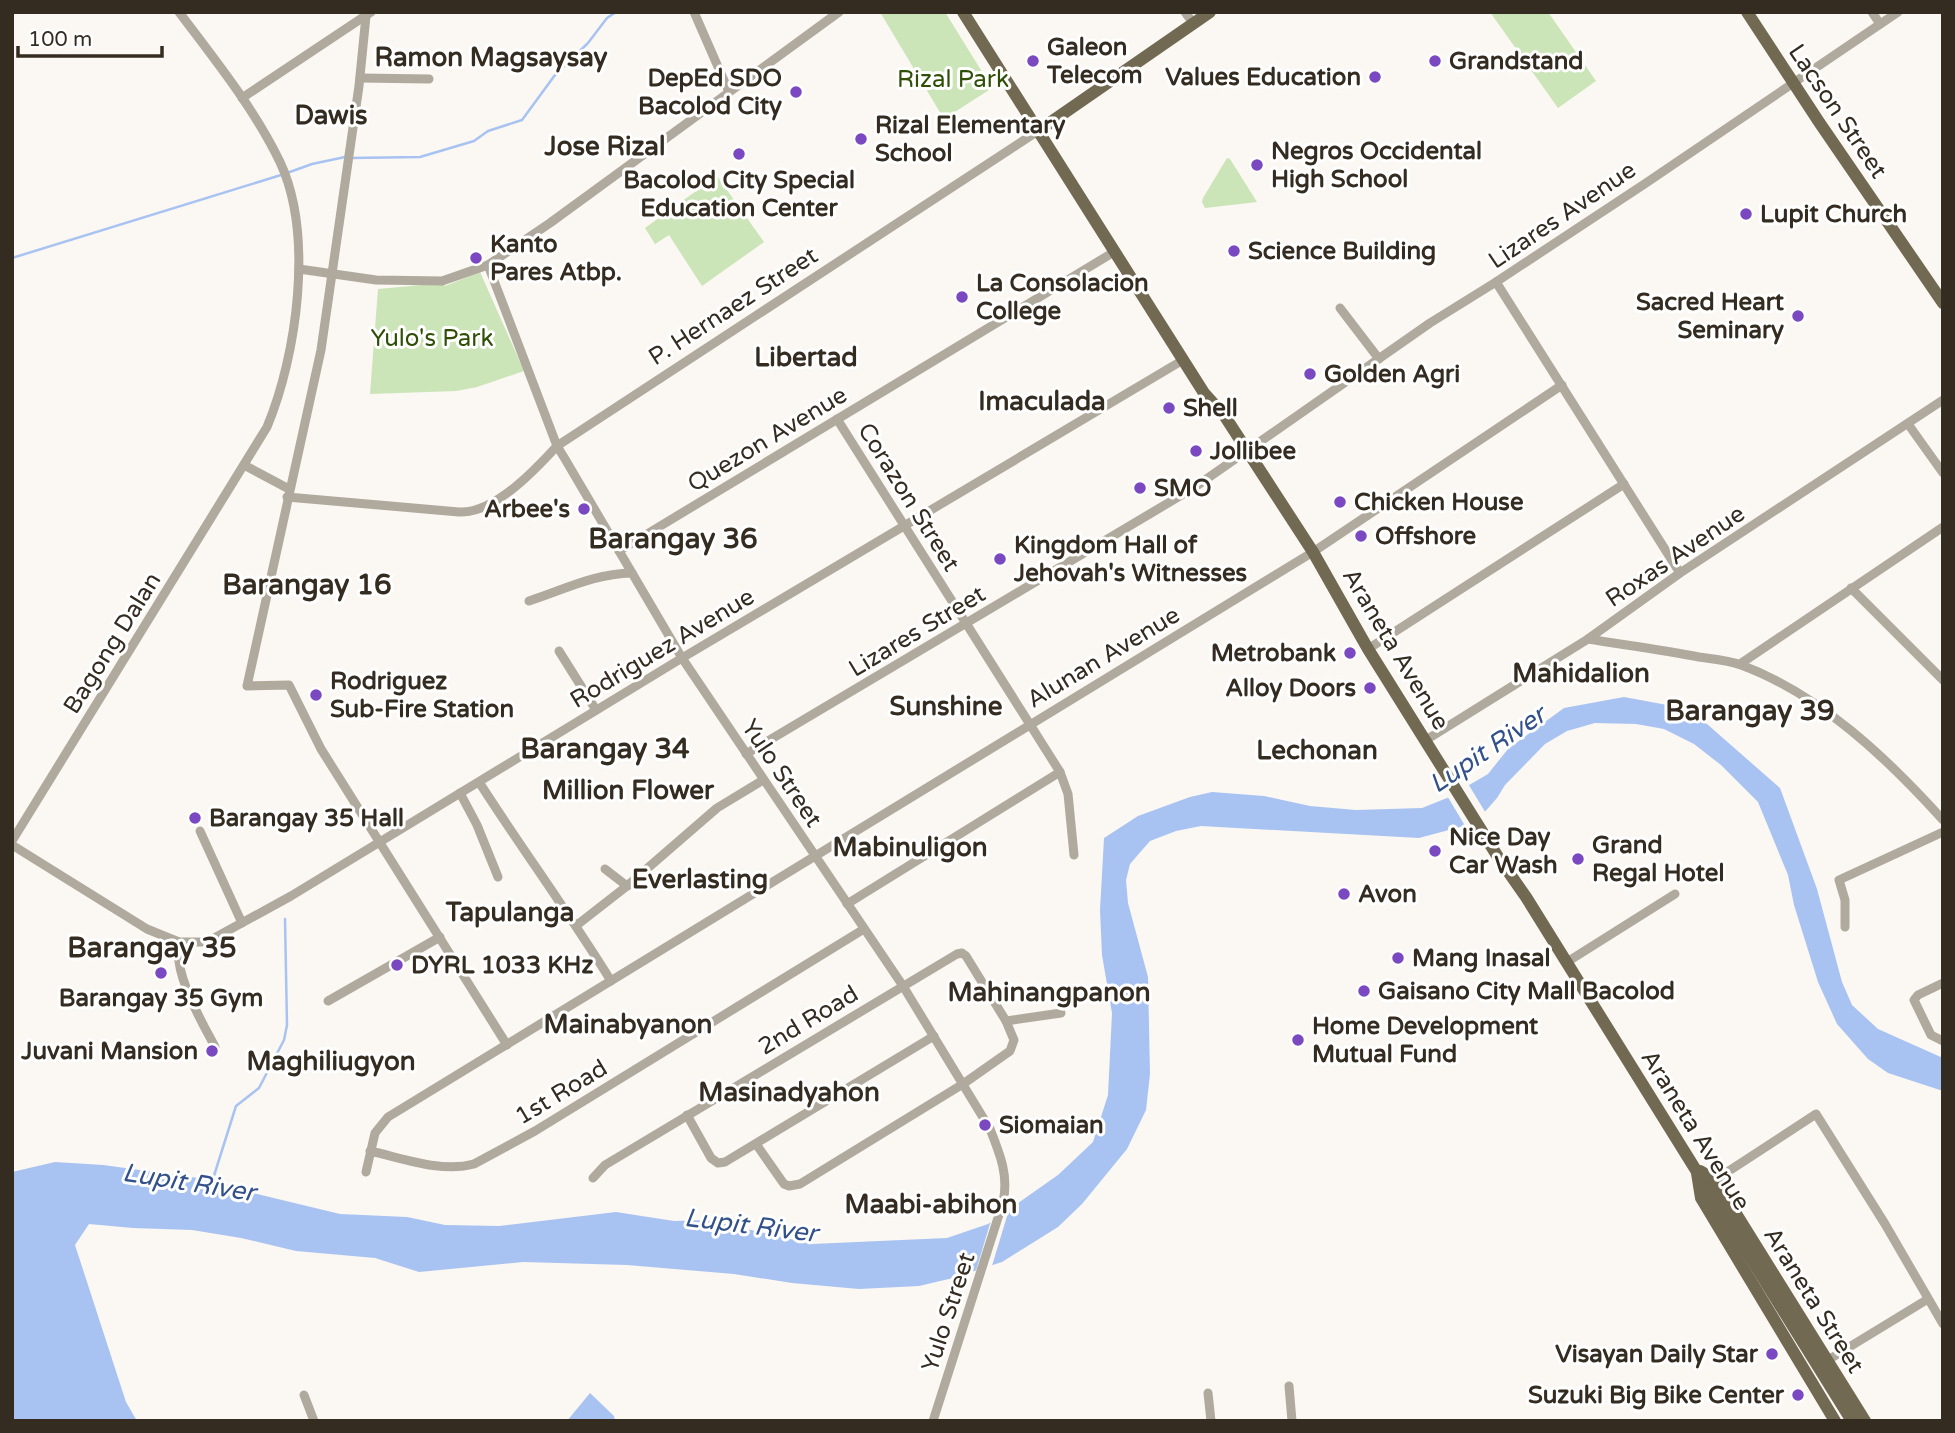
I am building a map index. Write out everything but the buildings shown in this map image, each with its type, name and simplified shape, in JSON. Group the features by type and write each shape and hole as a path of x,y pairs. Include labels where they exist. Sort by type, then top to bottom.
{"main road":[{"name":"Araneta Avenue","path":"963,12 1204,393 1224,415 1313,552 1368,649 1697,1169 1852,1421"},
{"name":"P. Hernaez Street","path":"1038,131 1189,18 1209,12"},
{"name":"Lacson Street","path":"1747,12 1943,303"},
{"name":"Araneta Street","path":"1697,1169 1715,1180 1866,1421"},
{"name":"Araneta Street","path":"1697,1169 1701,1198 1835,1421"}],"street":[{"name":"Bagong Dalan","path":"12,843 267,427 280,390 294,316 299,269 298,228 290,188 280,162 242,98 180,12"},
{"path":"694,12 729,92"},
{"path":"299,269 376,280 442,281 488,265 839,12"},
{"path":"1872,12 1880,24"},
{"name":"Lizares Avenue","path":"1247,450 1430,323 1496,282 1898,12"},
{"path":"242,98 363,15"},
{"path":"363,15 360,78 321,350 247,686 289,685 321,749 507,1045"},
{"path":"360,78 429,79"},
{"name":"P. Hernaez Street","path":"288,493 473,512 532,474 557,446 1038,131"},
{"name":"Quezon Avenue","path":"619,551 1114,252"},
{"name":"Yulo Street","path":"488,265 557,446 682,658 903,986 990,1129 1000,1154 1006,1187 1003,1202 933,1421"},
{"path":"1496,282 1680,573"},
{"path":"1340,308 1379,359"},
{"name":"Rodriguez Avenue","path":"179,943 207,942 291,896 682,658 1183,360"},
{"name":"Alunan Avenue","path":"366,1172 375,1133 383,1121 1313,552 1562,385"},
{"name":"Roxas Avenue","path":"1426,740 1588,639 1680,573 1943,400"},
{"name":"Corazon Street","path":"837,419 1060,772 1068,794 1074,855"},
{"path":"1908,424 1943,473"},
{"name":"Lizares Street","path":"746,754 1195,487 1247,450"},
{"path":"244,465 288,493"},
{"path":"1368,649 1624,484"},
{"path":"1740,664 1943,527"},
{"path":"529,601 608,573 632,573"},
{"path":"1852,588 1943,680"},
{"path":"1588,639 1740,664 1795,692 1859,737 1905,778 1943,820"},
{"path":"559,651 596,710"},
{"path":"847,904 1060,772"},
{"path":"577,925 627,886 717,808 764,780"},
{"path":"479,782 526,856 577,925 611,981"},
{"path":"460,793 477,825 498,877"},
{"path":"200,831 242,923"},
{"path":"1845,927 1845,900 1839,880 1943,832"},
{"path":"12,843 147,929 179,943 182,974 215,1048"},
{"path":"605,869 627,886"},
{"path":"1567,962 1675,894"},
{"name":"1st Road","path":"370,1151 442,1166 474,1164 535,1130 864,929"},
{"path":"328,1001 440,937"},
{"name":"2nd Road","path":"593,1178 605,1166 687,1115 962,953 1006,1021"},
{"path":"1943,983 1914,1000 1931,1035 1943,1041"},
{"path":"756,1144 784,1184 795,1186 963,1084 1013,1046 1014,1040 1006,1021 1061,1013"},
{"path":"1931,1035 1943,1028"},
{"path":"687,1115 711,1158 716,1162 725,1162 933,1036"},
{"path":"1715,1180 1816,1114 1885,1224 1943,1324"},
{"path":"1828,1360 1928,1299"},
{"path":"1289,1386 1292,1421"},
{"path":"1208,1393 1211,1421"},
{"path":"304,1395 314,1421"}],"green space":[{"name":"Rizal Park","path":"880,12 945,12 992,88 944,119"},
{"path":"1490,12 1548,12 1596,81 1558,108"},
{"path":"1227,158 1257,202 1205,208 1203,198"},
{"path":"717,176 764,242 702,286 669,235 655,244 645,228"},
{"name":"Yulo's Park","path":"480,272 524,371 456,391 370,394 378,289 444,283 445,286"}],"water":[{"name":"Lupit River","path":"1624,697 1678,707 1707,724 1780,788 1817,889 1842,982 1852,1005 1878,1029 1943,1058 1943,1091 1888,1073 1868,1059 1837,1024 1818,982 1794,905 1788,875 1758,802 1721,765 1694,744 1664,729 1636,724 1595,723 1567,731 1545,744 1505,785 1475,823 1419,838 1201,826 1176,831 1150,841 1130,864 1126,880 1128,903 1148,977 1150,1074 1146,1110 1127,1149 1082,1204 1058,1227 1002,1262 919,1286 859,1289 627,1265 523,1262 419,1272 375,1258 296,1251 192,1230 89,1224 75,1245 126,1402 137,1421 12,1421 12,1172 55,1162 103,1165 213,1180 245,1191 340,1214 407,1217 445,1225 499,1226 616,1212 674,1221 707,1220 812,1244 947,1238 988,1224 1058,1175 1093,1142 1108,1095 1112,1013 1102,955 1100,910 1104,838 1138,816 1212,792 1264,796 1310,806 1356,810 1422,808 1447,798 1488,774 1508,749 1564,708"},
{"path":"590,1393 614,1416 615,1421 567,1421"}],"pier":[{"path":"1467,782 1487,815 1477,826 1467,829 1446,794"},
{"path":"1011,1203 991,1269 975,1274 992,1217"}],"waterway":[{"path":"351,158 420,157 474,141 488,131 522,120 555,75 588,43 607,18 616,12"},
{"path":"287,173 345,157"},
{"path":"12,258 281,175"},
{"name":"Lupit River","path":"212,1182 236,1106 259,1088 284,1040 287,1025 285,919"}],"place":[{"name":"Galeon Telecom","path":"1033,61"},
{"name":"Grandstand","path":"1435,61"},
{"name":"Values Education","path":"1375,77"},
{"name":"DepEd SDO Bacolod City","path":"796,92"},
{"name":"Rizal Elementary School","path":"861,139"},
{"name":"Bacolod City Special Education Center","path":"739,154"},
{"name":"Negros Occidental High School","path":"1257,165"},
{"name":"Lupit Church","path":"1746,214"},
{"name":"Science Building","path":"1234,251"},
{"name":"Kanto Pares Atbp.","path":"476,258"},
{"name":"La Consolacion College","path":"962,297"},
{"name":"Sacred Heart Seminary","path":"1798,316"},
{"name":"Golden Agri","path":"1310,374"},
{"name":"Shell","path":"1169,408"},
{"name":"Jollibee","path":"1196,451"},
{"name":"SMO","path":"1140,488"},
{"name":"Chicken House","path":"1340,502"},
{"name":"Arbee's","path":"584,509"},
{"name":"Offshore","path":"1361,536"},
{"name":"Kingdom Hall of Jehovah's Witnesses","path":"1000,559"},
{"name":"Metrobank","path":"1350,653"},
{"name":"Alloy Doors","path":"1370,688"},
{"name":"Rodriguez Sub-Fire Station","path":"316,695"},
{"name":"Barangay 35 Hall","path":"195,818"},
{"name":"Nice Day Car Wash","path":"1435,851"},
{"name":"Grand Regal Hotel","path":"1578,859"},
{"name":"Avon","path":"1344,894"},
{"name":"Mang Inasal","path":"1398,958"},
{"name":"DYRL 1033 KHz","path":"397,965"},
{"name":"Barangay 35 Gym","path":"161,973"},
{"name":"Gaisano City Mall Bacolod","path":"1364,991"},
{"name":"Home Development Mutual Fund","path":"1298,1040"},
{"name":"Juvani Mansion","path":"212,1051"},
{"name":"Siomaian","path":"985,1125"},
{"name":"Visayan Daily Star","path":"1772,1354"},
{"name":"Suzuki Big Bike Center","path":"1798,1395"}],"district":[{"name":"Ramon Magsaysay","path":"491,57"},
{"name":"Dawis","path":"331,115"},
{"name":"Jose Rizal","path":"605,146"},
{"name":"Libertad","path":"806,357"},
{"name":"Imaculada","path":"1042,401"},
{"name":"Barangay 36","path":"673,538"},
{"name":"Barangay 16","path":"307,584"},
{"name":"Mahidalion","path":"1581,673"},
{"name":"Sunshine","path":"946,706"},
{"name":"Barangay 39","path":"1750,710"},
{"name":"Barangay 34","path":"605,748"},
{"name":"Lechonan","path":"1317,750"},
{"name":"Million Flower","path":"628,790"},
{"name":"Mabinuligon","path":"910,847"},
{"name":"Everlasting","path":"700,879"},
{"name":"Tapulanga","path":"510,912"},
{"name":"Barangay 35","path":"152,947"},
{"name":"Mahinangpanon","path":"1049,992"},
{"name":"Mainabyanon","path":"628,1024"},
{"name":"Maghiliugyon","path":"331,1061"},
{"name":"Masinadyahon","path":"789,1092"},
{"name":"Maabi-abihon","path":"931,1204"}]}
